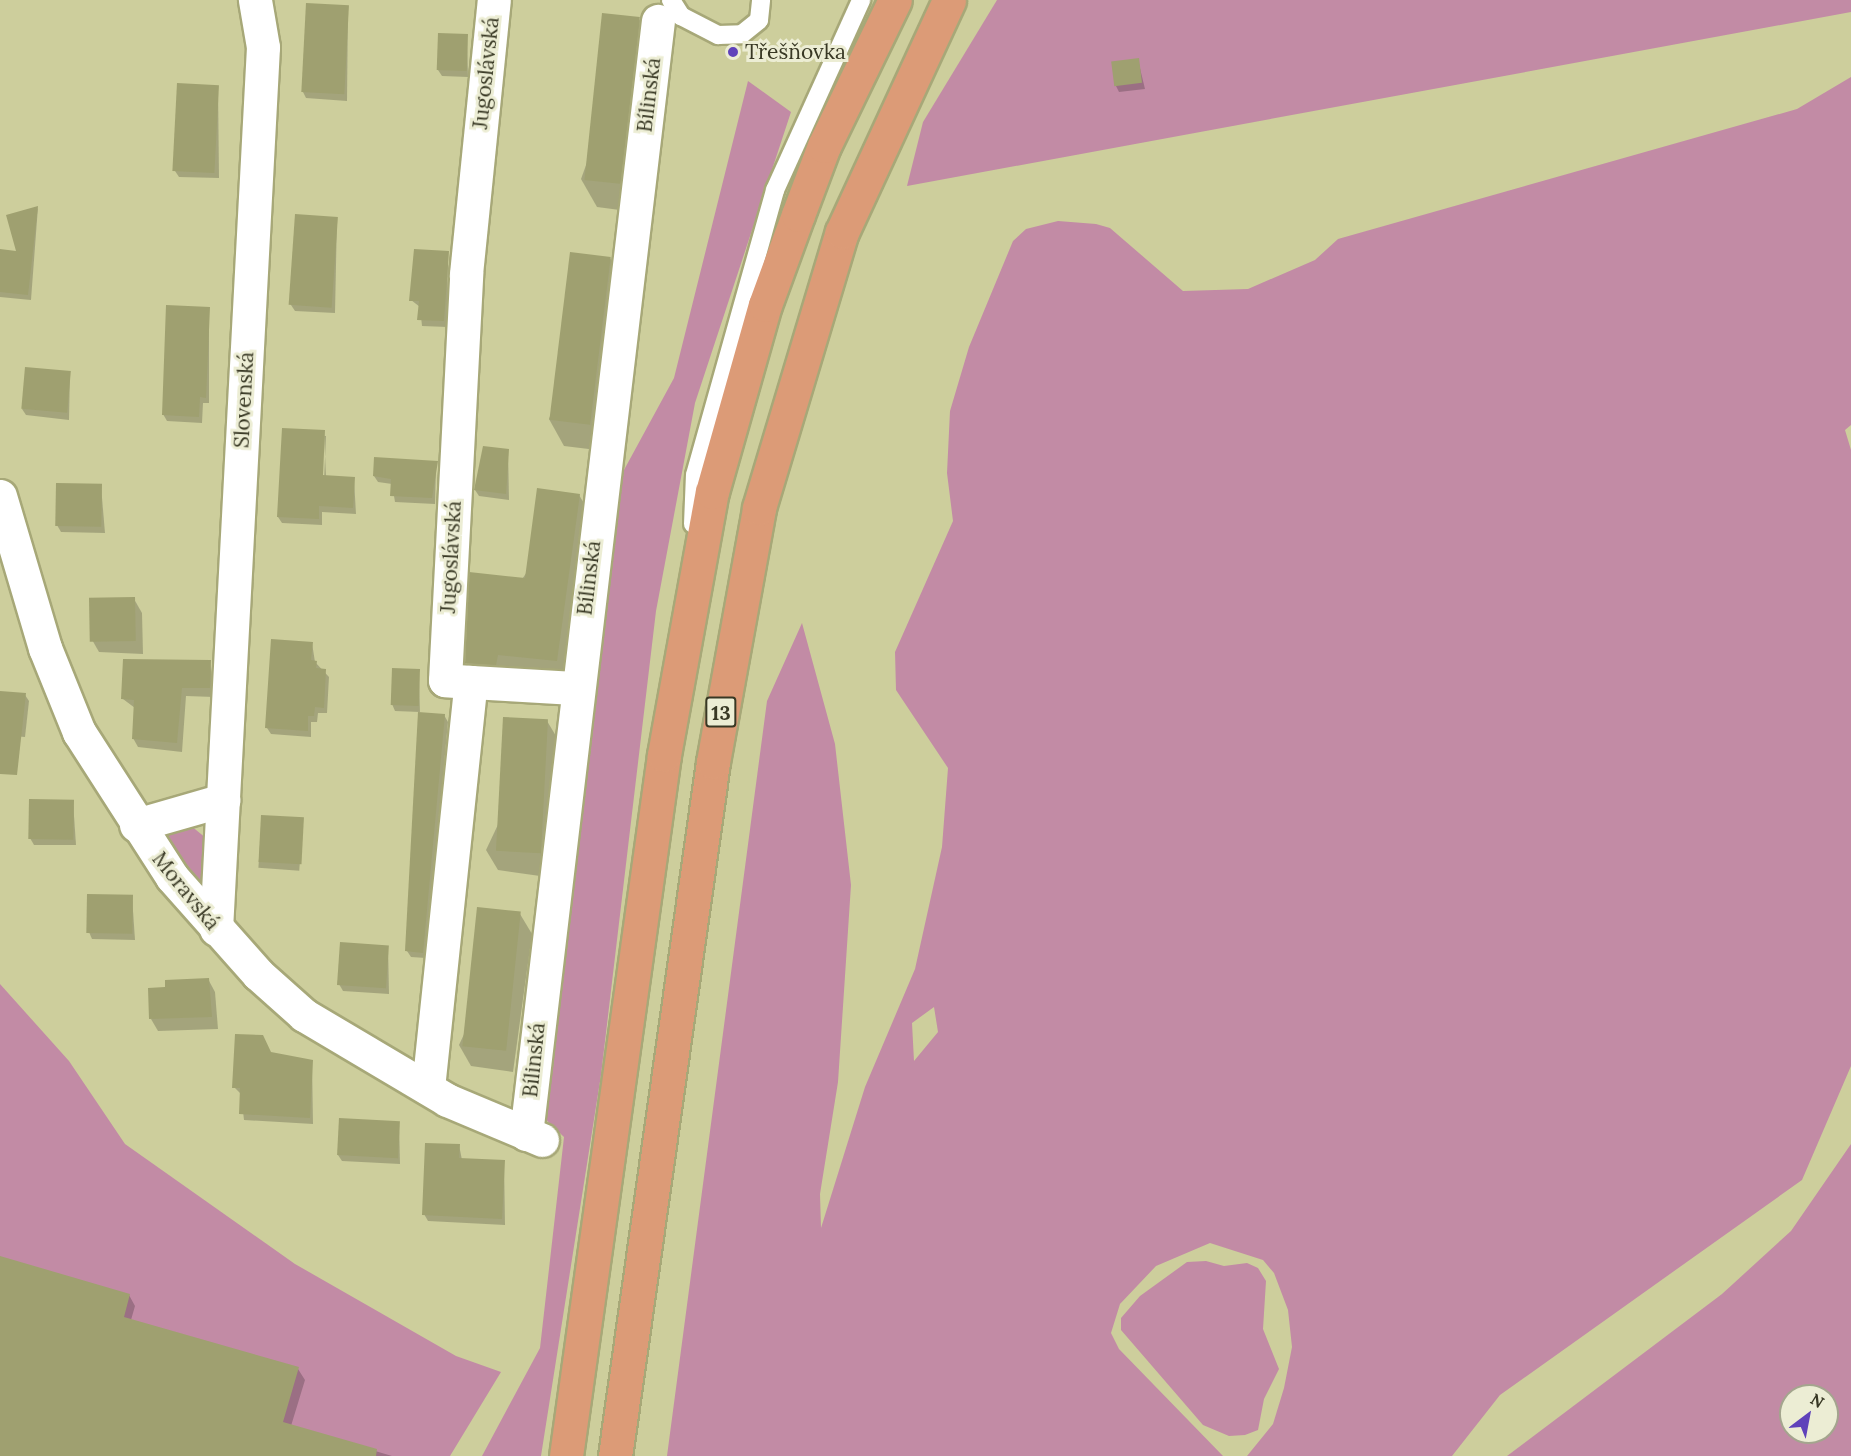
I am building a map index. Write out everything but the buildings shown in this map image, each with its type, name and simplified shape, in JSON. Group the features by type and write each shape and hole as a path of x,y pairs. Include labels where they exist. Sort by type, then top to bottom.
{"highway":[{"name":"13","path":"566,1456 690,591 765,305 824,146 895,0"},
{"name":"13","path":"615,1456 713,762 759,508 842,232 949,0"}],"street":[{"name":"Slovenská","path":"216,929 263,47 255,0"},
{"name":"Jugoslávská","path":"471,682 445,680 466,274 494,0"},
{"name":"Bílinská","path":"534,1137 575,688 665,11"},
{"name":"Moravská","path":"0,496 45,648 79,732 136,825 216,929 303,1015 428,1088 534,1137"},
{"path":"428,1088 471,682 575,688"},
{"path":"136,825 223,800"}],"lane":[{"name":"Bílinská","path":"665,11 681,16 718,35 742,34 759,20 761,0"},
{"path":"690,591 695,475 733,333 775,190 861,0"}],"shaded area":[{"path":"997,0 1851,0 1851,12 907,186 923,122"},
{"path":"1851,77 1851,425 1845,430 1851,450 1851,1066 1802,1180 1500,1395 1452,1456 1247,1456 1273,1424 1284,1388 1292,1347 1288,1310 1274,1273 1263,1260 1210,1243 1156,1266 1120,1304 1111,1333 1119,1349 1223,1456 667,1456 767,701 802,623 835,744 851,885 838,1082 820,1194 821,1228 865,1087 915,969 942,847 948,768 896,690 895,652 953,521 947,473 950,411 969,347 1013,241 1026,229 1058,221 1096,224 1110,228 1183,291 1248,289 1315,260 1338,239 1797,109","holes":["934,1007 938,1032 914,1061 912,1023"]},
{"path":"748,81 791,112 695,403 656,611 601,1075 541,1456 482,1456 540,1348 564,1137 535,1109 612,492 674,378"},
{"path":"190,825 212,843 203,886 195,886 166,837 175,826"},
{"path":"0,984 69,1061 125,1144 295,1264 456,1356 501,1372 450,1456 0,1456"},
{"path":"1851,1144 1851,1456 1507,1456 1722,1294 1791,1231"},
{"path":"1206,1261 1224,1266 1247,1263 1258,1268 1266,1281 1263,1329 1279,1369 1264,1399 1258,1430 1245,1435 1229,1436 1203,1425 1121,1330 1121,1318 1140,1296 1187,1262"}],"place":[{"name":"Třešňovka","path":"733,52"}]}
